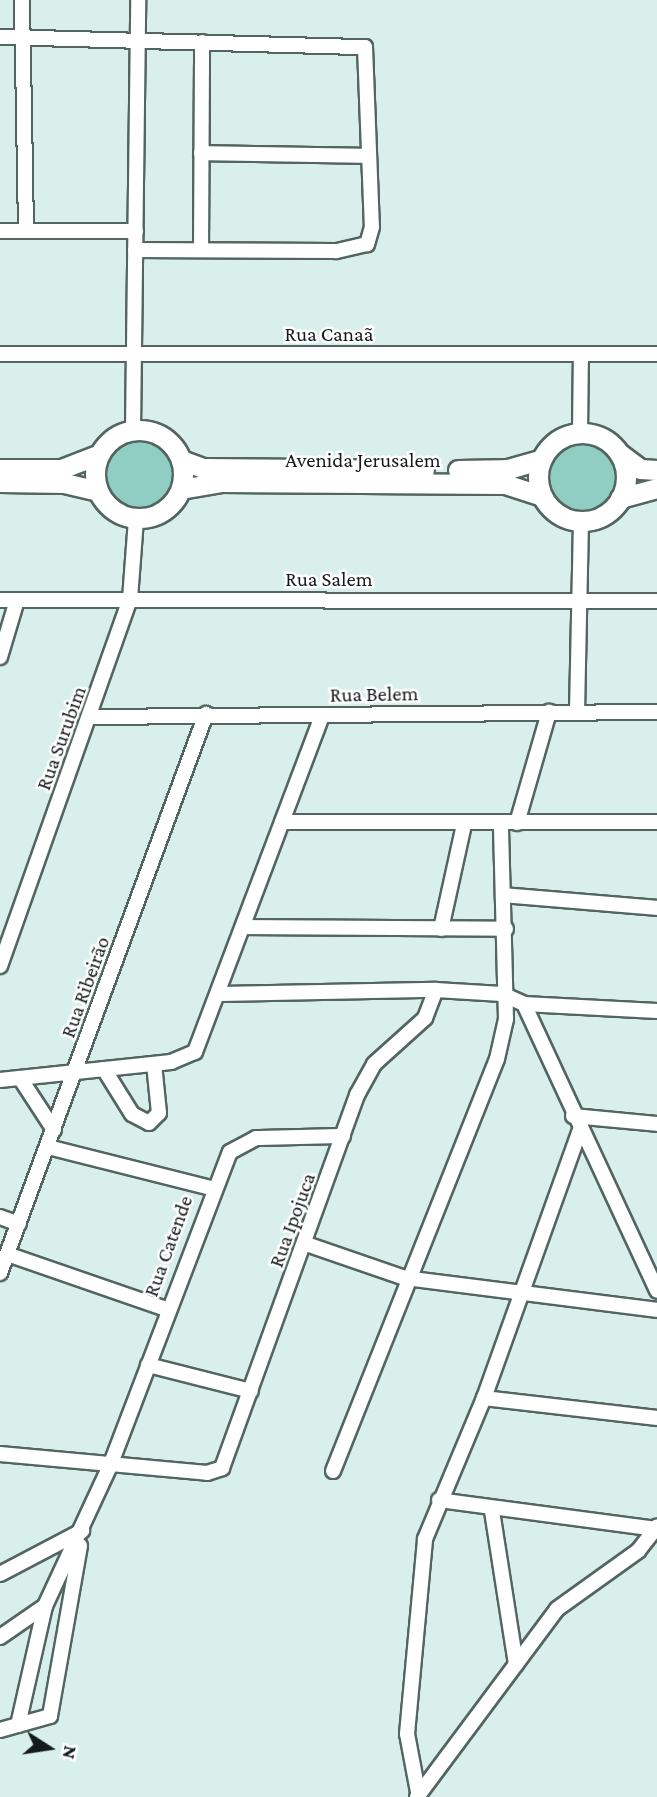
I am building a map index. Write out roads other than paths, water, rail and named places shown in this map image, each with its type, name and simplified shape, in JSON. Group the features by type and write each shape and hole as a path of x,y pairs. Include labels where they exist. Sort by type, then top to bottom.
{"street":[{"path":"22,0 25,41 26,231"},
{"path":"133,430 138,0"},
{"path":"0,37 25,41 202,42 365,47 372,227 360,248 135,250"},
{"path":"201,250 202,42"},
{"path":"201,153 369,156"},
{"path":"0,231 136,231"},
{"name":"Rua Canaã","path":"0,354 657,355"},
{"path":"581,355 580,432 603,438 640,469 657,470"},
{"path":"0,469 61,469 98,456 117,436 133,430 163,436 181,460 181,489 164,512 136,519 113,510 98,491 64,482 0,482"},
{"name":"Avenida Jerusalem","path":"431,477 497,470 542,459 555,442 580,432"},
{"path":"577,712 581,522 605,514 620,498 625,476 619,453"},
{"path":"98,456 98,491"},
{"path":"542,459 542,496"},
{"name":"Avenida Jerusalem","path":"181,460 203,468 289,475 431,477 505,484 542,496 559,515 581,522"},
{"name":"Avenida Jerusalem","path":"181,489 206,482 289,475"},
{"path":"620,498 657,488"},
{"name":"Rua Surubim","path":"0,966 5,930 92,717 130,599 136,519"},
{"name":"Rua Salem","path":"0,600 657,601"},
{"path":"0,657 17,600"},
{"path":"517,823 549,712"},
{"name":"Rua Belem","path":"92,717 657,712"},
{"name":"Rua Ribeirão","path":"0,1273 206,714"},
{"path":"0,1080 154,1064 195,1052 245,927 323,716"},
{"path":"282,821 464,824 657,821"},
{"path":"441,929 464,824"},
{"path":"333,1471 405,1278 497,1059 506,1019 502,994 506,929 501,824"},
{"path":"503,895 657,908"},
{"path":"245,927 506,929"},
{"path":"219,994 436,990 502,994 524,1004 657,1012"},
{"name":"Rua Ipojuca","path":"110,1466 207,1473 225,1463 343,1136 374,1064 425,1018 436,990"},
{"path":"524,1004 573,1116 657,1291"},
{"path":"104,1069 132,1114 149,1123 159,1113 154,1064"},
{"path":"20,1077 54,1130"},
{"path":"573,1116 657,1124"},
{"path":"418,1795 407,1734 410,1661 425,1539 439,1500 484,1398 517,1297 580,1130"},
{"name":"Rua Catende","path":"82,1531 148,1365 211,1188 230,1152 244,1141 343,1136"},
{"path":"48,1147 211,1188"},
{"path":"0,1217 19,1224"},
{"path":"306,1244 405,1278 517,1297 657,1310"},
{"path":"7,1254 166,1309"},
{"path":"148,1365 251,1391"},
{"path":"484,1398 657,1418"},
{"path":"0,1454 110,1466"},
{"path":"439,1500 492,1511 657,1528"},
{"path":"492,1511 516,1664"},
{"path":"418,1795 557,1609 638,1551 657,1528"},
{"path":"0,1574 82,1531"},
{"path":"18,1725 45,1606 82,1531"},
{"path":"0,1730 46,1720 52,1710 82,1531"},
{"path":"0,1637 45,1606"}]}
